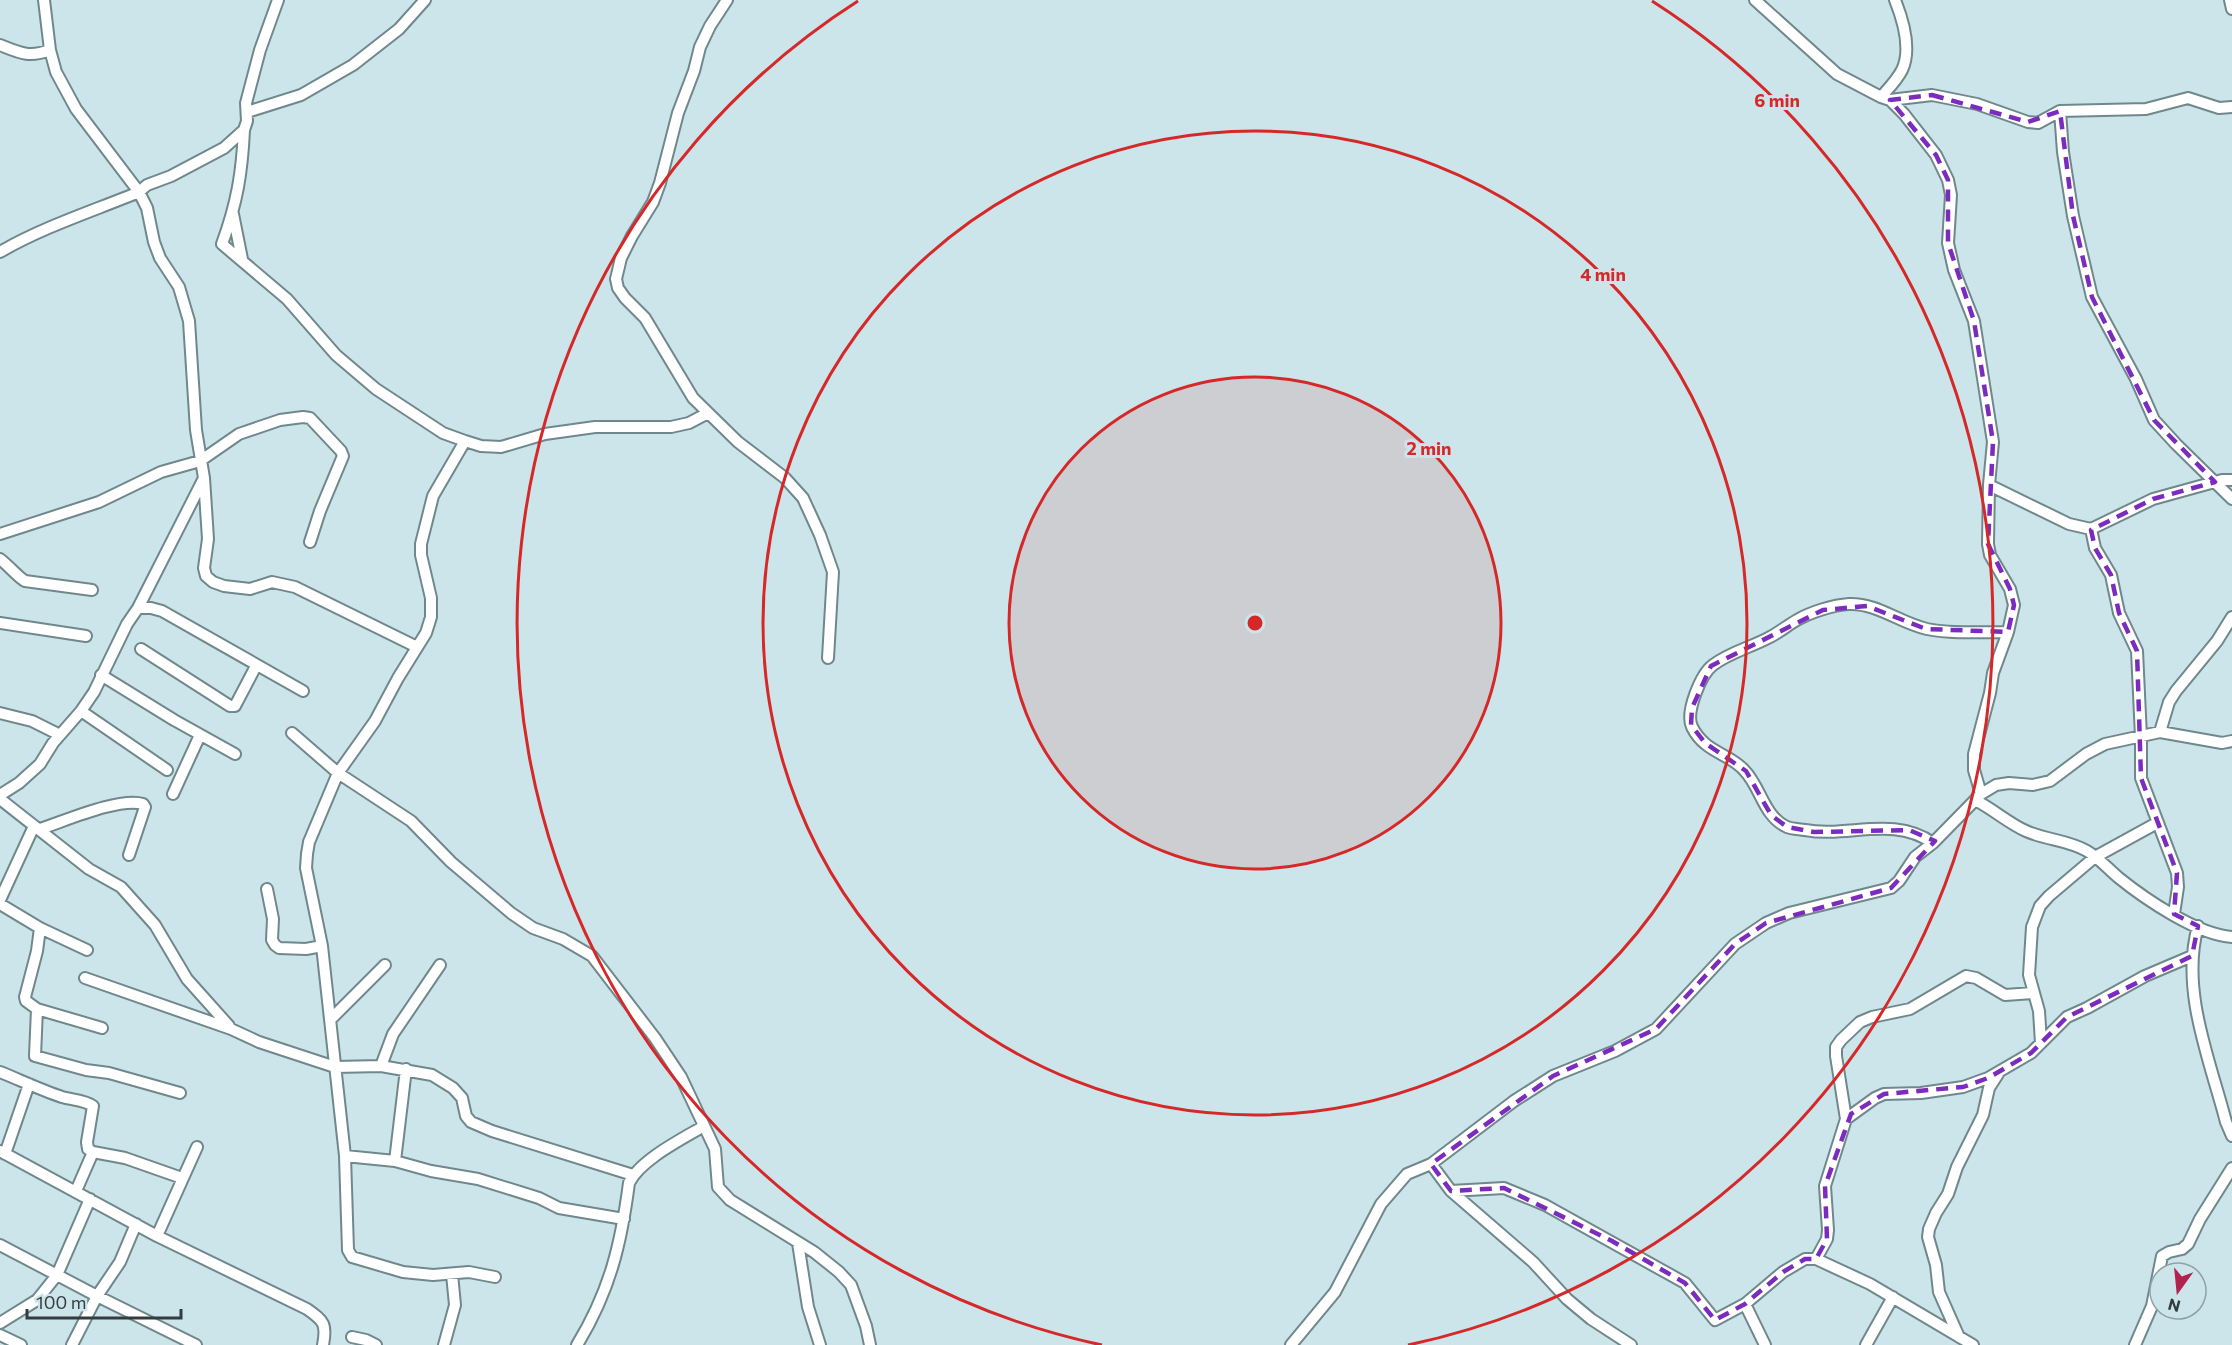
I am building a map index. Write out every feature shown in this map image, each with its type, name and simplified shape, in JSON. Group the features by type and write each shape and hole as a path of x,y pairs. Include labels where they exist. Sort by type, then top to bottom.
{"street":[{"path":"44,0 50,50 56,72 76,108 139,192 147,208 160,258 179,287 189,321 192,394 204,478 208,539 204,568 206,576 213,582 224,586 250,589 272,582 295,587 417,647"},
{"path":"278,0 260,50 246,103 247,121 244,130 242,172 233,213 222,244 287,299 336,355 376,389 443,433 481,446 501,447 545,434 594,427 671,427 689,423 708,413"},
{"path":"247,112 301,95 353,65 399,29 425,0"},
{"path":"727,0 700,47 694,71 678,113 660,183 653,202 621,258 616,279 618,288 645,318 693,398 738,442 785,478 803,498 820,535 833,572 828,658"},
{"path":"1755,0 1829,68 1886,99 1904,114 1936,155 1948,180 1951,195 1948,243 1954,270 1974,321 1993,442 1989,484 1988,544 1990,555 2010,589 2014,605 2008,632 1993,672 1990,693 1974,754 1978,797 2024,830 2069,843 2094,856 2144,897 2174,914 2209,933 2232,937"},
{"path":"1886,99 1902,70 1904,61 1906,39 1903,20 1895,0"},
{"path":"2230,0 2232,9"},
{"path":"0,45 37,55 50,50"},
{"path":"1886,99 1932,95 1977,104 2028,122 2038,123 2060,111 2145,109 2188,98 2219,108 2232,107"},
{"path":"2060,111 2063,152 2073,216 2092,297 2136,379 2154,420 2232,499"},
{"path":"0,252 29,235 72,220 171,176 224,148 244,130"},
{"path":"233,213 242,259"},
{"path":"0,534 99,501 161,472 200,461 249,429 280,420 303,417 310,418 342,451 343,456 310,542"},
{"path":"465,441 433,496 421,544 421,555 431,598 431,617 426,633 375,721 338,773 309,842 306,868 322,946 345,1156 348,1250 352,1257 403,1272 433,1275 469,1272 495,1277"},
{"path":"204,478 138,608 127,624 81,711 60,735 40,764 0,797 89,869 121,887 154,925 187,979 231,1029"},
{"path":"1989,484 2069,524 2091,529 2153,499 2215,482 2232,480"},
{"path":"2091,529 2095,548 2113,580 2119,614 2137,651 2142,737 2141,778 2177,873 2178,887 2174,914"},
{"path":"0,559 24,581 92,590"},
{"path":"1933,843 1909,830 1878,827 1814,832 1787,827 1771,815 1746,771 1705,743 1691,725 1692,708 1701,680 1711,666 1725,657 1771,637 1799,619 1848,604 1867,606 1926,629 1952,632 2008,632"},
{"path":"138,608 162,611 303,691"},
{"path":"2160,732 2169,702 2175,691 2217,641 2231,620"},
{"path":"0,623 86,636"},
{"path":"141,649 230,706 235,706 256,666"},
{"path":"102,675 235,754"},
{"path":"81,711 167,770"},
{"path":"0,713 32,721 60,735"},
{"path":"1291,1345 1335,1292 1381,1204 1407,1174 1431,1164 1514,1101 1553,1076 1615,1051 1656,1029 1735,944 1766,923 1789,913 1891,888 1899,881 1915,857 1933,843 1978,797 2001,783 2033,785 2050,781 2086,754 2106,744 2160,732 2222,742 2232,741"},
{"path":"292,733 338,773 411,821 451,862 511,913 533,928 564,939 592,956 655,1038 681,1077 715,1149 718,1187 730,1200 830,1265 852,1285 870,1345"},
{"path":"173,794 201,735"},
{"path":"87,950 1,907 37,828 132,801 143,804 145,807 129,855"},
{"path":"2041,1043 2039,1011 2028,975 2032,927 2036,914 2049,896 2094,856 2157,823"},
{"path":"267,889 273,919 272,940 275,945 279,948 306,949 322,946"},
{"path":"2198,926 2191,974 2195,1006 2226,1122 2232,1136"},
{"path":"40,928 26,1001 37,1009 102,1028"},
{"path":"1846,1119 1884,1094 1921,1093 1963,1087 1999,1072 2031,1053 2067,1017 2145,976 2192,956"},
{"path":"330,1020 385,965"},
{"path":"381,1066 393,1034 440,965"},
{"path":"1816,1259 1828,1234 1825,1186 1846,1119 1836,1047 1860,1022 1872,1017 1910,1009 1966,976 1976,978 2005,995 2033,993"},
{"path":"86,978 231,1029 259,1042 335,1067 381,1066 432,1075 453,1088 462,1098 466,1116 471,1122 492,1131 633,1175"},
{"path":"37,1009 35,1056 86,1071 109,1073 180,1094"},
{"path":"395,1161 406,1069"},
{"path":"0,1072 93,1106 87,1149 125,1158 182,1178"},
{"path":"1964,1342 1939,1292 1936,1265 1928,1237 1929,1229 1948,1194 1957,1167 1983,1115 1989,1088 1999,1072"},
{"path":"29,1084 2,1153 157,1236 307,1309 322,1319 325,1328 323,1345"},
{"path":"577,1345 609,1283 617,1256 629,1183 633,1175 656,1156 704,1126"},
{"path":"157,1236 197,1147"},
{"path":"76,1191 93,1152"},
{"path":"345,1156 395,1161 431,1171 478,1179 539,1198 559,1208 624,1219"},
{"path":"1431,1164 1451,1191 1533,1262 1574,1305 1631,1345"},
{"path":"2135,1345 2152,1305 2162,1256 2182,1249 2188,1244 2200,1219 2232,1168"},
{"path":"1451,1191 1504,1188 1545,1205 1685,1283 1715,1320 1745,1304 1784,1272 1805,1259 1816,1259 1893,1297 1964,1342"},
{"path":"0,1323 37,1300 57,1275 90,1199"},
{"path":"72,1345 97,1296 120,1262 136,1224"},
{"path":"798,1243 808,1307 820,1345"},
{"path":"0,1245 196,1345"},
{"path":"444,1345 455,1305 452,1274"},
{"path":"1866,1345 1893,1297"},
{"path":"1745,1304 1765,1345"},
{"path":"0,1335 21,1345"},
{"path":"352,1337 376,1345"}],"highlighted area":[{"path":"1932,95 2028,122 2060,111 2073,216 2092,297 2154,420 2215,482 2153,499 2091,530 2095,548 2111,575 2119,613 2137,651 2141,778 2177,873 2174,914 2198,926 2192,956 2067,1017 2031,1053 1988,1078 1963,1087 1884,1094 1851,1114 1825,1186 1827,1239 1816,1259 1805,1259 1783,1272 1745,1304 1715,1320 1685,1283 1612,1241 1504,1188 1451,1191 1431,1164 1553,1076 1656,1029 1735,944 1766,923 1891,888 1935,841 1909,830 1814,832 1787,827 1771,815 1746,771 1705,743 1691,725 1692,708 1711,666 1823,610 1867,606 1926,629 2008,632 2014,605 2010,589 1988,544 1993,442 1974,321 1948,243 1948,180 1936,155 1890,100"}]}
